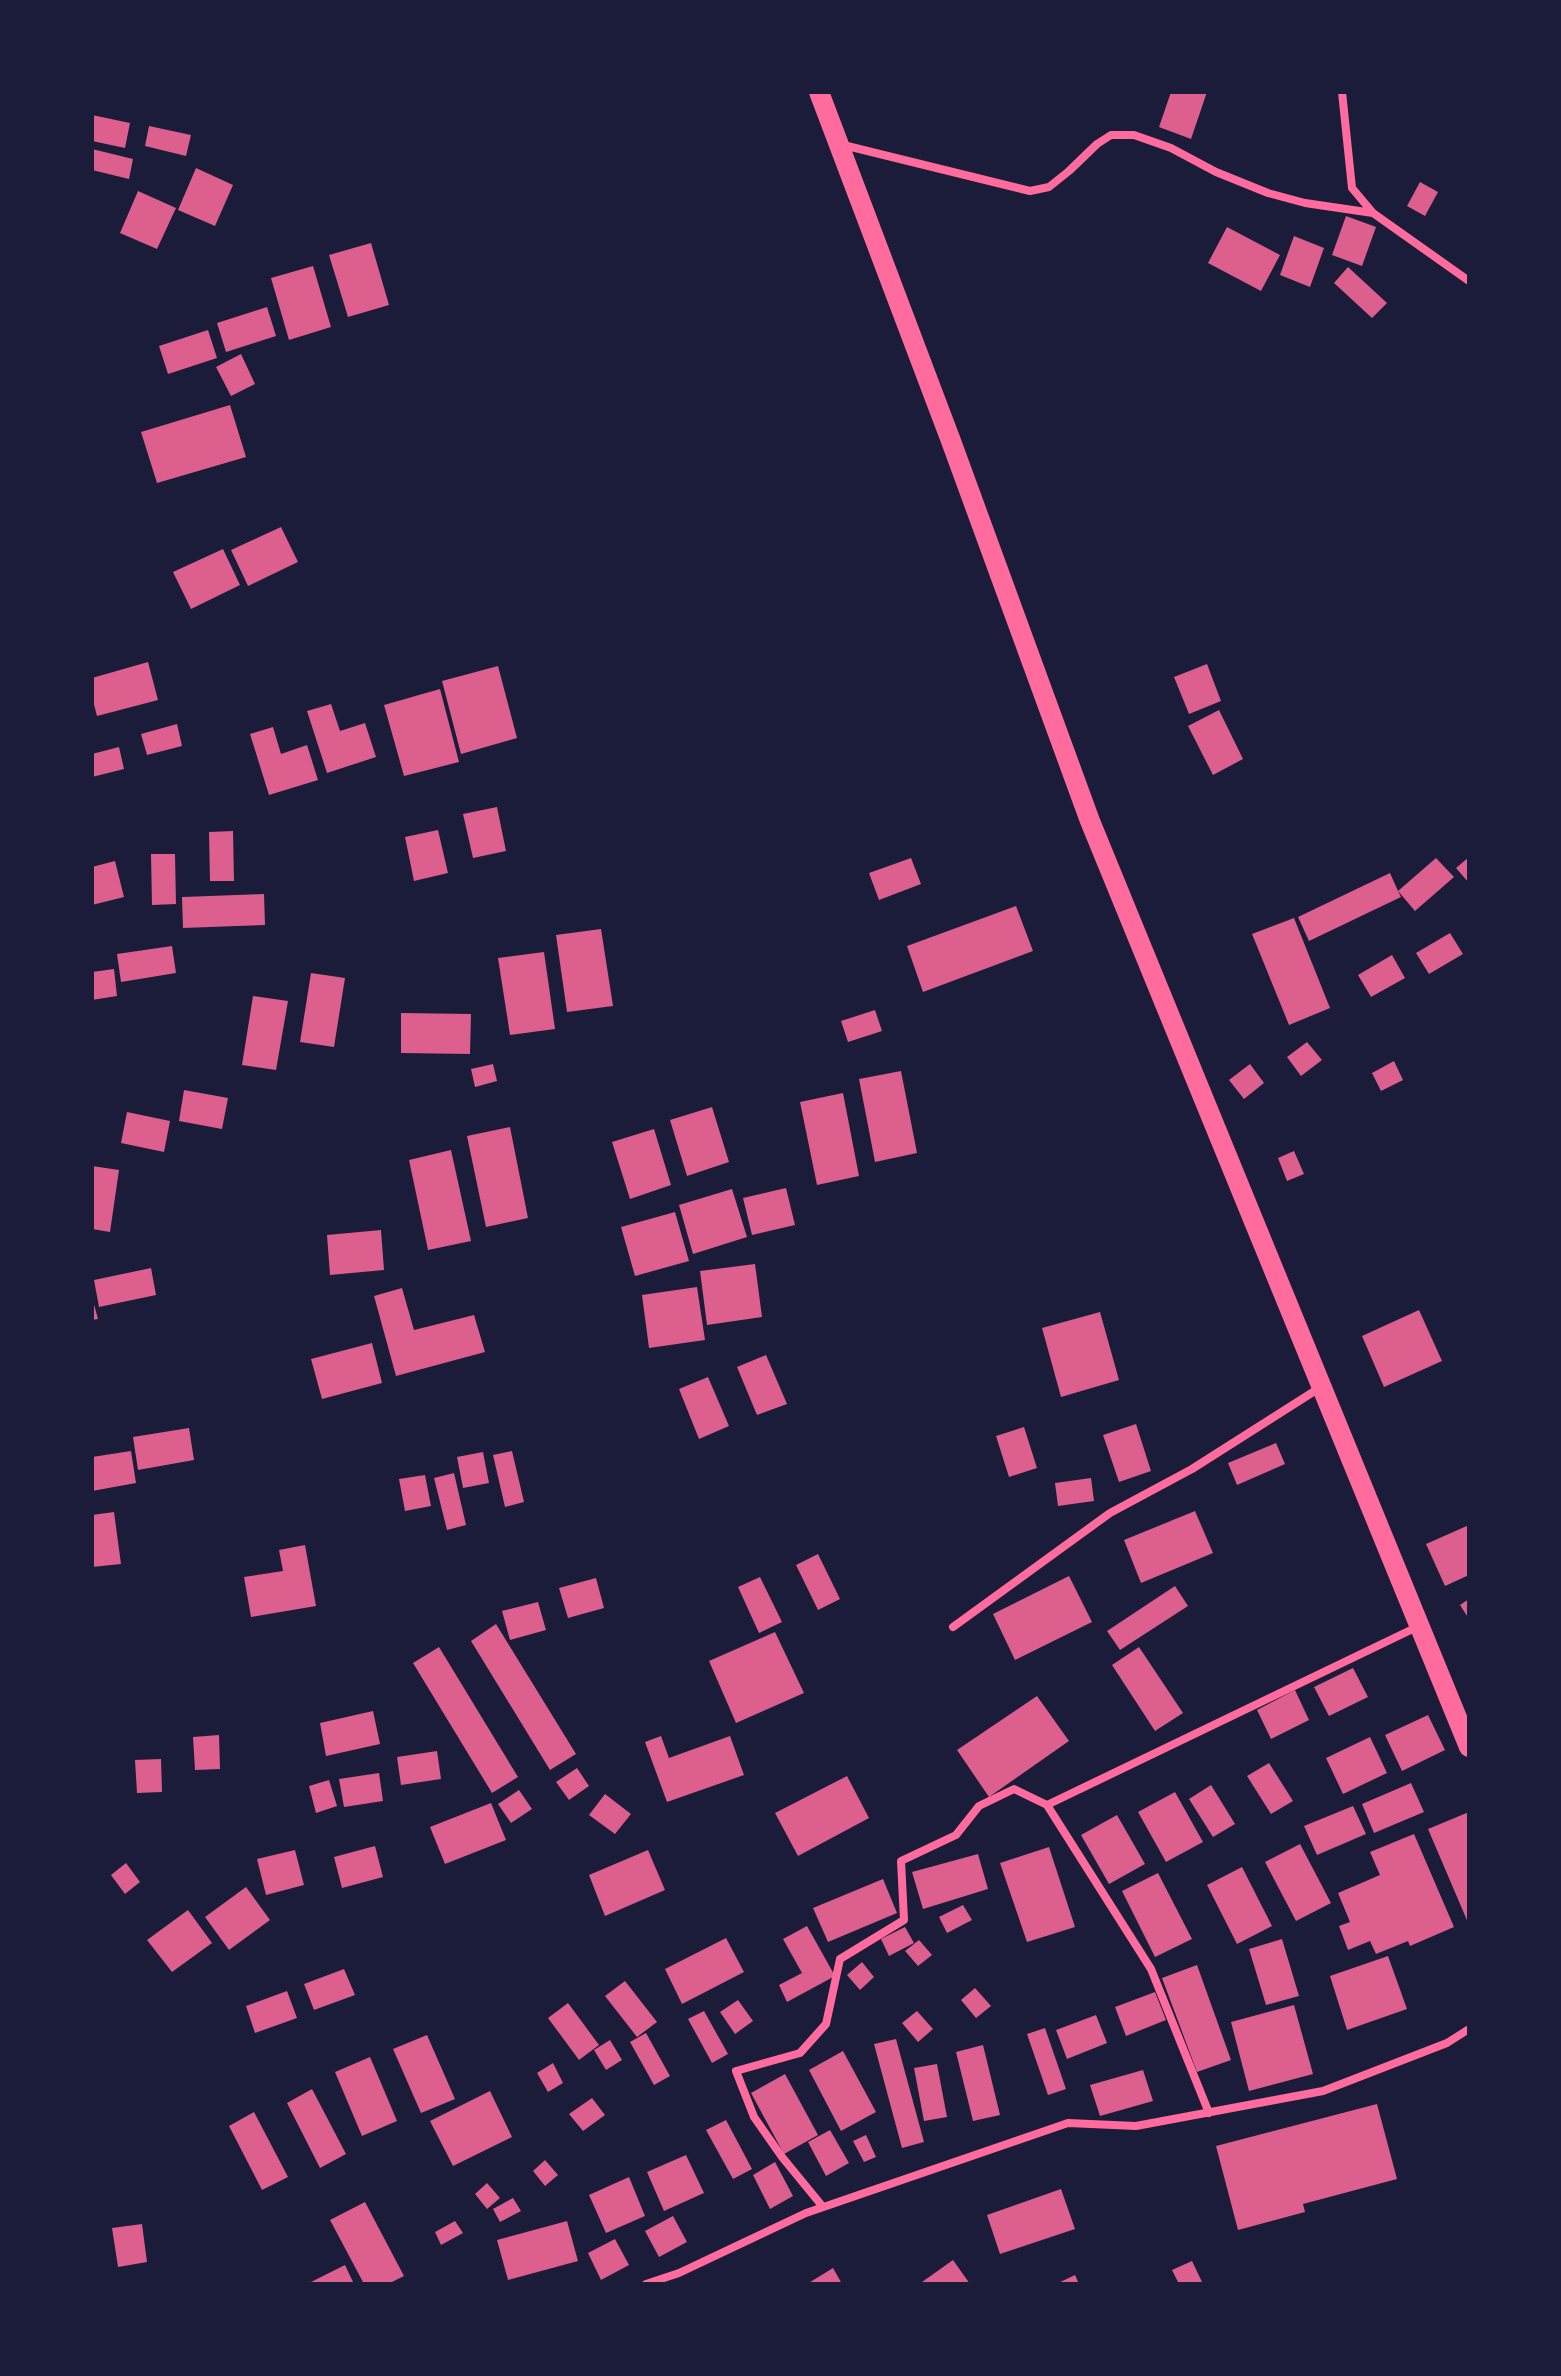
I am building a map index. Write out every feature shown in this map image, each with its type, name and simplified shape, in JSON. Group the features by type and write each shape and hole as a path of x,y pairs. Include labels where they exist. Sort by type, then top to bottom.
{"main road":[{"path":"819,92 1090,821 1469,1747"}],"street":[{"path":"1342,92 1352,188 1373,213 1469,281"},
{"path":"839,143 1030,191 1049,187 1111,135 1134,135 1171,148 1216,172 1268,193 1305,203 1373,213"},
{"path":"953,1627 1110,1513 1192,1469 1321,1386"},
{"path":"1047,1805 1418,1627"},
{"path":"823,2207 754,2117 736,2071 800,2053 826,2024 840,1959 904,1920 901,1861 956,1835 979,1806 1014,1789 1047,1805 1151,1969 1209,2113"},
{"path":"646,2284 679,2273 823,2207 1068,2123 1136,2126 1323,2091 1447,2043 1469,2029"}],"building":[{"path":"1171,92 1207,92 1191,139 1159,127"},
{"path":"92,115 130,123 125,148 92,141"},
{"path":"149,126 191,135 186,156 145,146"},
{"path":"92,149 133,159 129,179 92,170"},
{"path":"196,168 233,185 215,226 178,210"},
{"path":"1420,182 1438,192 1425,216 1407,206"},
{"path":"138,191 176,208 157,249 120,233"},
{"path":"1346,216 1376,227 1362,266 1332,255"},
{"path":"1227,227 1280,255 1261,291 1208,263"},
{"path":"1294,236 1324,248 1310,287 1280,275"},
{"path":"371,243 389,305 348,317 329,255"},
{"path":"313,266 331,327 289,340 271,278"},
{"path":"1348,267 1387,303 1372,318 1334,283"},
{"path":"267,307 276,336 226,352 217,323"},
{"path":"208,330 217,358 168,374 159,346"},
{"path":"241,354 255,384 231,396 216,367"},
{"path":"230,405 246,457 157,483 141,432"},
{"path":"281,527 298,562 248,586 231,550"},
{"path":"223,549 240,585 191,609 173,572"},
{"path":"148,662 158,700 97,716 92,697 92,678"},
{"path":"1207,664 1221,701 1189,714 1174,677"},
{"path":"498,666 517,738 461,754 442,681"},
{"path":"440,689 459,762 404,776 384,705"},
{"path":"331,704 340,731 365,723 376,757 327,773 307,711"},
{"path":"1219,710 1243,759 1213,775 1188,726"},
{"path":"177,724 182,746 147,755 141,734"},
{"path":"273,727 281,754 307,745 318,780 269,795 250,734"},
{"path":"119,747 124,769 92,777 92,754"},
{"path":"497,807 506,851 473,858 463,814"},
{"path":"438,830 448,873 414,881 405,837"},
{"path":"233,831 234,881 210,881 209,832"},
{"path":"151,854 175,854 176,904 152,905"},
{"path":"1469,857 1469,883 1456,868"},
{"path":"911,858 921,884 879,900 869,873"},
{"path":"1436,858 1454,877 1415,911 1398,891"},
{"path":"115,861 124,897 92,905 92,867"},
{"path":"1390,873 1401,897 1309,941 1298,917"},
{"path":"264,894 265,925 183,928 182,897"},
{"path":"1016,906 1033,951 923,992 907,946"},
{"path":"1294,918 1330,1008 1289,1025 1252,934"},
{"path":"601,929 613,1006 567,1012 556,935"},
{"path":"1450,933 1463,954 1429,974 1416,953"},
{"path":"172,946 176,973 121,982 117,954"},
{"path":"544,952 555,1029 510,1035 498,958"},
{"path":"1392,955 1405,978 1371,997 1358,975"},
{"path":"114,969 117,996 92,1000 92,972"},
{"path":"311,973 345,978 334,1047 300,1042"},
{"path":"253,996 288,1001 276,1070 242,1065"},
{"path":"875,1010 882,1031 848,1042 841,1021"},
{"path":"401,1013 471,1014 470,1054 401,1053"},
{"path":"1307,1042 1322,1060 1301,1076 1287,1057"},
{"path":"1394,1061 1403,1080 1381,1091 1372,1073"},
{"path":"493,1064 497,1081 475,1087 471,1069"},
{"path":"1250,1064 1264,1083 1244,1099 1229,1080"},
{"path":"901,1071 917,1153 875,1162 859,1079"},
{"path":"184,1090 228,1098 222,1129 179,1121"},
{"path":"843,1093 859,1176 817,1185 800,1102"},
{"path":"712,1107 729,1162 687,1176 670,1120"},
{"path":"127,1112 170,1121 164,1152 121,1143"},
{"path":"510,1127 528,1218 486,1227 467,1136"},
{"path":"654,1129 671,1185 630,1199 612,1142"},
{"path":"451,1150 471,1241 428,1250 409,1160"},
{"path":"1294,1151 1304,1174 1287,1181 1278,1158"},
{"path":"92,1166 119,1170 110,1232 92,1229"},
{"path":"786,1188 795,1225 752,1235 743,1198"},
{"path":"732,1189 747,1237 693,1254 679,1205"},
{"path":"675,1212 689,1261 635,1276 621,1227"},
{"path":"381,1230 384,1270 330,1275 327,1235"},
{"path":"755,1264 762,1317 707,1325 700,1271"},
{"path":"151,1268 156,1295 99,1307 94,1280"},
{"path":"697,1287 705,1340 649,1348 642,1295"},
{"path":"402,1288 414,1330 474,1315 485,1352 396,1376 374,1296"},
{"path":"92,1297 98,1319 92,1320"},
{"path":"1419,1310 1442,1361 1384,1387 1362,1336"},
{"path":"1100,1312 1119,1380 1061,1397 1042,1328"},
{"path":"372,1343 382,1383 322,1399 311,1359"},
{"path":"766,1355 787,1404 757,1415 737,1367"},
{"path":"708,1377 729,1426 699,1439 679,1389"},
{"path":"1136,1424 1151,1471 1119,1482 1103,1435"},
{"path":"1024,1427 1037,1468 1009,1477 996,1436"},
{"path":"189,1428 194,1460 138,1470 133,1437"},
{"path":"1276,1443 1285,1464 1237,1485 1228,1463"},
{"path":"131,1451 136,1483 92,1491 92,1457"},
{"path":"512,1451 524,1502 505,1507 493,1455"},
{"path":"483,1452 489,1483 463,1488 457,1457"},
{"path":"454,1473 466,1525 447,1530 434,1478"},
{"path":"425,1475 431,1506 405,1511 399,1479"},
{"path":"1091,1478 1094,1501 1058,1506 1055,1483"},
{"path":"1195,1511 1213,1553 1141,1583 1124,1540"},
{"path":"114,1512 121,1564 92,1567 92,1515"},
{"path":"1469,1525 1469,1575 1445,1586 1426,1544"},
{"path":"305,1545 316,1606 251,1617 244,1577 283,1571 279,1550"},
{"path":"818,1554 840,1599 818,1610 796,1565"},
{"path":"1069,1576 1092,1622 1015,1660 993,1614"},
{"path":"760,1577 782,1622 759,1633 738,1587"},
{"path":"596,1578 604,1608 568,1618 559,1588"},
{"path":"1175,1586 1188,1606 1120,1650 1107,1631"},
{"path":"1469,1599 1469,1619 1460,1605"},
{"path":"538,1602 546,1630 510,1640 502,1611"},
{"path":"496,1624 576,1754 550,1770 471,1641"},
{"path":"775,1632 804,1693 736,1723 709,1661"},
{"path":"439,1647 518,1777 492,1793 413,1663"},
{"path":"1139,1647 1183,1713 1155,1731 1112,1665"},
{"path":"1353,1668 1368,1697 1329,1716 1314,1687"},
{"path":"1295,1690 1309,1720 1271,1739 1257,1710"},
{"path":"1037,1696 1069,1741 989,1797 957,1750"},
{"path":"373,1711 380,1744 326,1756 320,1723"},
{"path":"1428,1715 1445,1750 1402,1771 1385,1735"},
{"path":"219,1735 220,1769 195,1770 193,1737"},
{"path":"661,1736 669,1758 730,1736 744,1775 667,1802 645,1742"},
{"path":"1370,1737 1387,1773 1343,1794 1326,1758"},
{"path":"437,1751 441,1779 401,1785 397,1757"},
{"path":"161,1759 162,1792 137,1793 135,1760"},
{"path":"1269,1763 1293,1801 1271,1814 1247,1776"},
{"path":"577,1768 589,1786 569,1800 556,1782"},
{"path":"379,1773 383,1801 344,1807 339,1779"},
{"path":"847,1776 869,1818 798,1856 775,1813"},
{"path":"329,1780 337,1806 316,1813 309,1786"},
{"path":"1411,1783 1424,1812 1374,1833 1362,1804"},
{"path":"1211,1785 1235,1824 1213,1837 1189,1799"},
{"path":"519,1790 532,1809 511,1823 498,1804"},
{"path":"1175,1792 1203,1842 1166,1862 1138,1812"},
{"path":"605,1794 631,1814 615,1834 589,1815"},
{"path":"491,1803 506,1840 445,1864 430,1827"},
{"path":"1353,1806 1366,1834 1317,1855 1304,1826"},
{"path":"1469,1812 1469,1925 1428,1829"},
{"path":"1117,1815 1145,1864 1109,1884 1081,1835"},
{"path":"1414,1834 1454,1927 1410,1946 1408,1941 1376,1954 1370,1941 1348,1950 1339,1926 1350,1922 1338,1893 1380,1875 1370,1852"},
{"path":"1300,1844 1331,1903 1296,1921 1265,1862"},
{"path":"375,1846 383,1877 342,1888 334,1857"},
{"path":"1049,1847 1075,1927 1027,1942 1000,1863"},
{"path":"295,1850 304,1885 266,1895 257,1859"},
{"path":"648,1850 665,1890 605,1916 589,1875"},
{"path":"978,1854 988,1889 923,1909 912,1872"},
{"path":"126,1863 140,1882 125,1894 111,1875"},
{"path":"1242,1867 1272,1926 1237,1944 1207,1885"},
{"path":"1158,1873 1192,1939 1155,1957 1122,1891"},
{"path":"883,1879 897,1913 828,1942 813,1908"},
{"path":"246,1887 270,1920 229,1950 205,1917"},
{"path":"963,1905 972,1920 947,1933 939,1917"},
{"path":"188,1910 212,1943 172,1972 147,1940"},
{"path":"807,1926 835,1976 787,2002 779,1985 802,1973 783,1939"},
{"path":"905,1927 914,1943 889,1956 881,1939"},
{"path":"726,1938 744,1972 682,2004 665,1969"},
{"path":"1282,1939 1299,1996 1266,2005 1249,1949"},
{"path":"919,1940 932,1955 918,1966 905,1951"},
{"path":"1388,1956 1407,2009 1347,2030 1330,1976"},
{"path":"862,1962 874,1977 860,1990 847,1975"},
{"path":"1197,1965 1231,2060 1197,2072 1162,1978"},
{"path":"344,1969 355,1995 314,2010 304,1984"},
{"path":"625,1981 657,2022 637,2037 605,1996"},
{"path":"975,1988 991,2006 976,2018 961,2000"},
{"path":"287,1991 297,2018 255,2033 246,2006"},
{"path":"1155,1992 1166,2020 1126,2036 1115,2007"},
{"path":"738,2000 753,2021 735,2034 720,2012"},
{"path":"568,2003 599,2045 579,2060 548,2018"},
{"path":"1294,2005 1313,2074 1249,2091 1231,2022"},
{"path":"704,2011 728,2054 712,2063 688,2019"},
{"path":"917,2011 933,2029 918,2042 902,2023"},
{"path":"1096,2015 1107,2043 1067,2059 1056,2030"},
{"path":"1045,2028 1066,2089 1048,2095 1027,2034"},
{"path":"646,2033 670,2076 654,2085 630,2042"},
{"path":"427,2035 455,2099 421,2113 393,2049"},
{"path":"896,2039 924,2142 902,2148 874,2044"},
{"path":"610,2040 622,2060 606,2070 594,2050"},
{"path":"983,2045 1000,2115 973,2121 956,2052"},
{"path":"843,2051 876,2112 841,2131 809,2070"},
{"path":"370,2057 397,2121 362,2136 335,2072"},
{"path":"553,2063 563,2083 548,2092 537,2073"},
{"path":"937,2064 947,2117 924,2121 914,2068"},
{"path":"1143,2070 1153,2101 1100,2116 1090,2085"},
{"path":"785,2074 818,2135 784,2154 751,2093"},
{"path":"312,2089 346,2154 320,2168 287,2103"},
{"path":"490,2091 512,2137 453,2166 430,2121"},
{"path":"592,2098 605,2115 583,2131 569,2114"},
{"path":"1377,2104 1397,2179 1303,2204 1305,2212 1238,2230 1216,2146"},
{"path":"254,2112 288,2177 262,2190 229,2126"},
{"path":"726,2120 752,2169 733,2179 706,2130"},
{"path":"830,2130 849,2163 826,2176 808,2142"},
{"path":"866,2135 876,2157 864,2162 853,2141"},
{"path":"686,2155 704,2193 664,2211 647,2172"},
{"path":"545,2160 558,2175 545,2186 533,2171"},
{"path":"775,2162 793,2196 770,2209 753,2175"},
{"path":"629,2177 645,2216 606,2233 589,2195"},
{"path":"487,2183 500,2198 487,2209 475,2194"},
{"path":"1061,2189 1075,2229 1000,2254 987,2215"},
{"path":"513,2198 521,2211 500,2222 493,2209"},
{"path":"365,2202 404,2276 388,2284 364,2284 330,2220"},
{"path":"673,2216 687,2242 659,2257 645,2231"},
{"path":"455,2221 463,2233 441,2245 435,2232"},
{"path":"567,2221 578,2261 508,2280 497,2240"},
{"path":"142,2224 147,2262 118,2267 112,2228"},
{"path":"615,2239 629,2265 601,2280 588,2253"},
{"path":"953,2260 970,2284 922,2282"},
{"path":"1192,2261 1203,2284 1179,2284 1172,2270"},
{"path":"345,2265 354,2284 307,2284"},
{"path":"833,2268 842,2284 807,2284"},
{"path":"1075,2275 1079,2284 1056,2284"}]}
